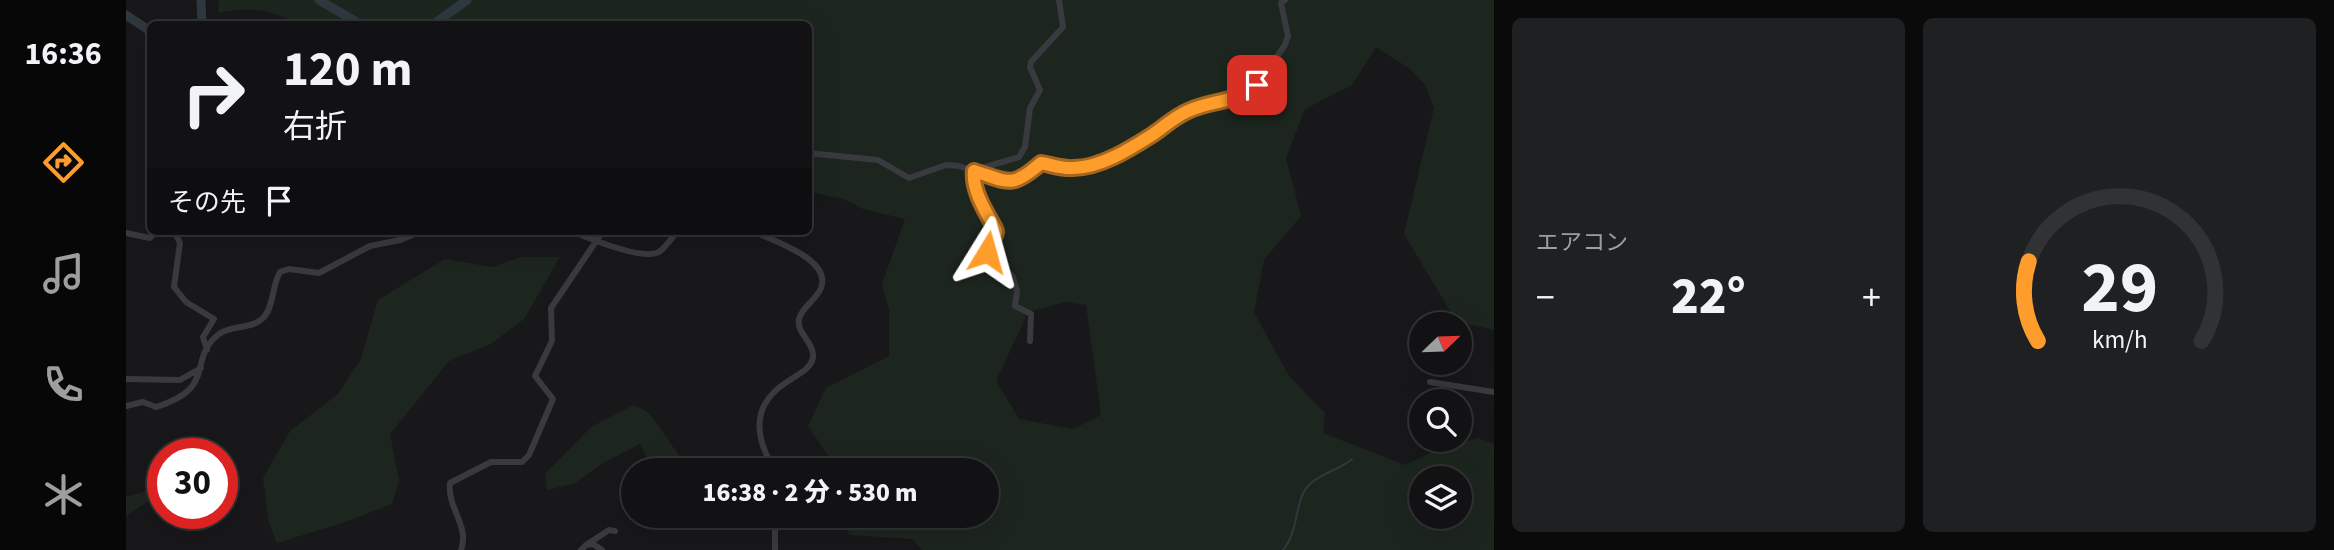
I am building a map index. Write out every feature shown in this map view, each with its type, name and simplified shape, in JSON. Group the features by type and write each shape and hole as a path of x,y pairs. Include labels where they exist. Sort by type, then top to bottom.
{"street":[{"path":"974,171 1019,157 1025,147 1030,108 1040,90 1030,67 1031,62 1063,27 1059,0"},
{"path":"812,153 878,160 908,178 946,165 1017,182 1041,163 1071,169 1086,167 1133,146 1186,111 1247,94 1257,85 1285,45 1288,36 1281,3 1285,0"},
{"path":"974,171 973,183 979,203 996,227 987,252 1013,277 1017,291 1015,306 1031,314 1030,341"},
{"path":"126,233 150,238 153,235"},
{"path":"176,235 180,243 174,287 186,302 214,319 204,337 207,350"},
{"path":"400,240 403,235"},
{"path":"126,406 143,402 156,407 189,393 200,376 207,350 223,332 263,319 280,272 289,269 319,273 370,246 412,235"},
{"path":"580,235 595,242 653,254 662,249 674,235"},
{"path":"461,550 464,530 453,505 450,483 491,462 522,462 529,455 553,399 536,376 552,341 551,308 600,235"},
{"path":"761,235 814,261 822,275 821,290 799,321 812,349 813,360 804,371 777,389 759,415 761,440 768,458"},
{"path":"126,379 180,380 196,373 202,367"},
{"path":"1430,382 1494,392"},
{"path":"775,528 775,550"},
{"path":"583,548 609,530 615,531"},
{"path":"583,548 593,544 602,550"}],"shaded area":[{"path":"219,0 1494,0 1494,330 1472,325 1472,312 1451,312 1404,234 1434,108 1425,85 1410,69 1376,47 1352,85 1305,109 1286,158 1301,216 1264,260 1254,312 1289,376 1325,413 1323,433 1405,465 1432,452 1472,452 1472,440 1478,438 1494,444 1494,550 922,550 912,539 849,535 847,528 999,528 999,458 829,458 808,426 826,388 889,356 889,310 882,284 905,219 863,209 844,199 812,193 812,21 290,21 259,10 218,13","holes":["1065,302 1086,305 1101,415 1073,429 1019,419 996,381 1028,312"]},
{"path":"521,257 560,257 524,319 491,344 449,361 390,434 399,480 392,504 277,543 269,523 263,478 290,431 338,394 361,359 378,300 445,259 492,267"},
{"path":"634,405 649,413 681,458 647,458 640,444 603,463 575,483 547,490 545,474 591,427"},
{"path":"147,491 147,502 126,516 126,497"}],"waterway":[{"path":"201,0 202,21"},
{"path":"319,0 355,21"},
{"path":"438,21 467,0"},
{"path":"126,15 147,29"},
{"path":"1283,550 1292,533 1304,491 1319,477 1352,459"}],"route":[{"path":"987,252 996,227 979,203 973,183 974,171 1017,182 1041,163 1071,169 1086,167 1133,146 1186,111 1205,104 1235,99 1247,94 1257,85"}]}
